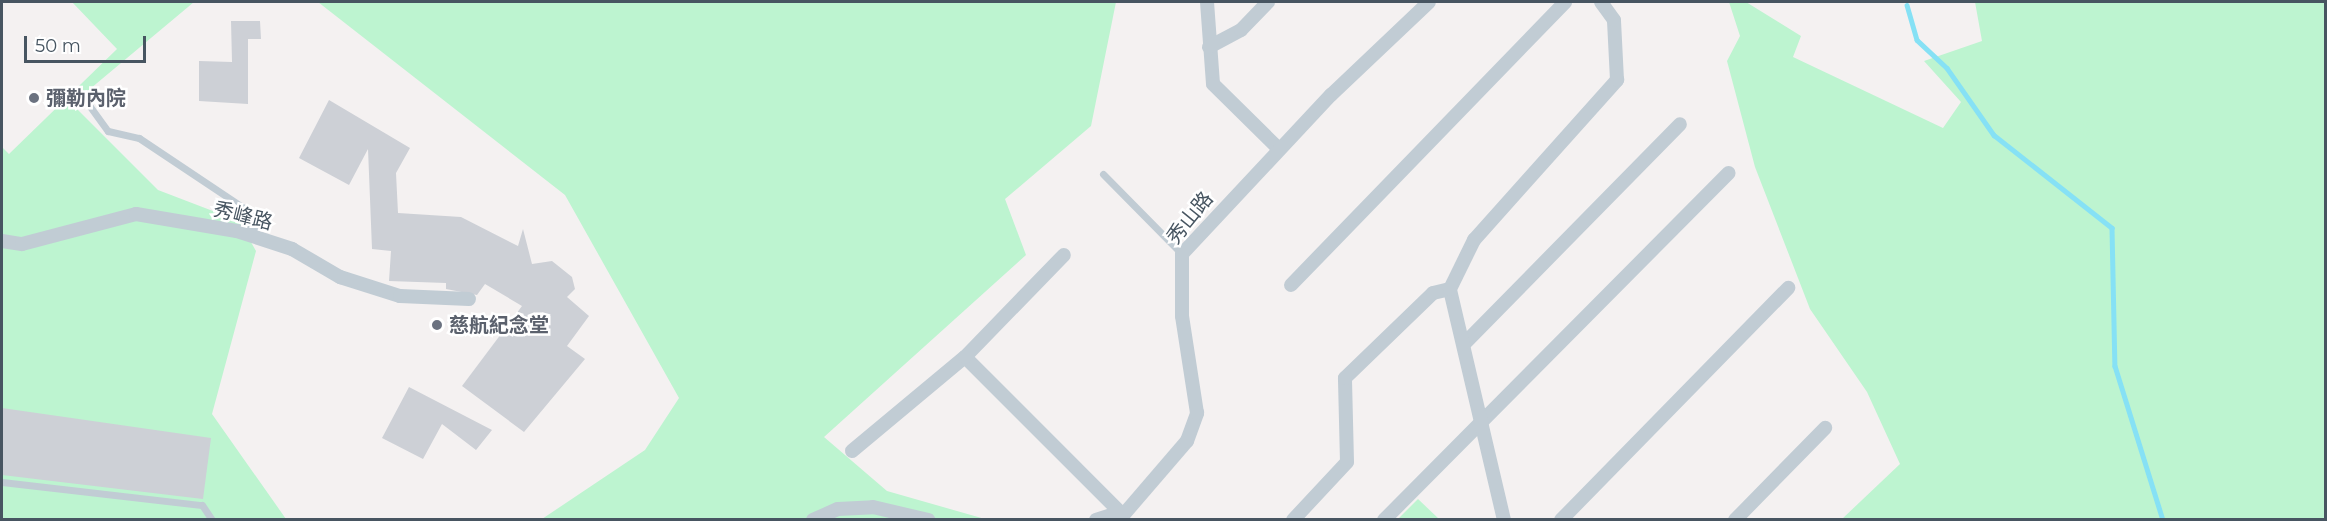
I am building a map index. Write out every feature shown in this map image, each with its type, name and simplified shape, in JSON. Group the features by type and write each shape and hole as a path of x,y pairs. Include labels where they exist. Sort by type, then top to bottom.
{"street":[{"path":"1207,2 1213,84 1279,149"},
{"path":"1209,47 1241,30 1268,2"},
{"name":"秀山路","path":"1120,516 1187,441 1197,412 1181,305 1182,254 1279,149 1429,2"},
{"path":"1291,285 1565,2"},
{"path":"1504,519 1483,417 1450,289 1474,240 1617,80 1614,20 1601,2"},
{"path":"1464,344 1680,124"},
{"path":"1384,519 1728,172"},
{"name":"秀峰路","path":"2,241 22,244 136,214 237,231 292,249 340,277 400,296 469,299"},
{"path":"852,451 965,357 1064,255"},
{"path":"1561,519 1788,288"},
{"path":"1293,519 1347,462 1345,378 1433,293 1450,289"},
{"path":"965,357 1120,516"},
{"path":"1735,519 1825,428"},
{"path":"813,519 838,509 873,507 928,519"},
{"path":"1096,519 1120,516"}],"lane":[{"path":"86,101 108,131 139,138 250,212 255,228 237,231"},
{"path":"1103,174 1182,254"},
{"path":"2,483 202,506 212,519"}],"green space":[{"path":"72,2 194,2 72,104 158,190 239,221 256,251 212,414 286,519 2,519 2,147 9,154 117,49"},
{"path":"318,2 1116,2 1091,126 1005,199 1026,255 824,437 887,491 985,519 542,519 645,450 679,398 565,195"},
{"path":"1729,2 1746,2 1801,36 1793,57 1943,128 1961,102 1924,61 1982,41 1975,2 2325,2 2325,519 1842,519 1900,464 1867,392 1810,309 1755,167 1727,61 1740,36"},
{"path":"1418,499 1439,519 1398,519"}],"building":[{"path":"231,21 260,21 261,39 248,39 248,104 199,101 199,61 232,62"},
{"path":"329,100 410,148 396,173 398,213 461,217 518,246 523,229 532,264 552,261 572,277 575,289 567,297 589,316 567,346 585,359 524,432 462,386 522,306 485,284 477,295 446,289 446,283 389,281 391,251 372,249 368,149 349,185 299,158"},
{"path":"409,387 492,430 476,450 442,424 423,459 382,438"},
{"path":"2,408 211,438 203,499 2,475"}],"waterway":[{"path":"1907,5 1917,40 1947,68 1994,135 2112,228 2115,366 2163,520"}],"place":[{"name":"彌勒內院","path":"34,98"},
{"name":"慈航紀念堂","path":"437,325"}]}
